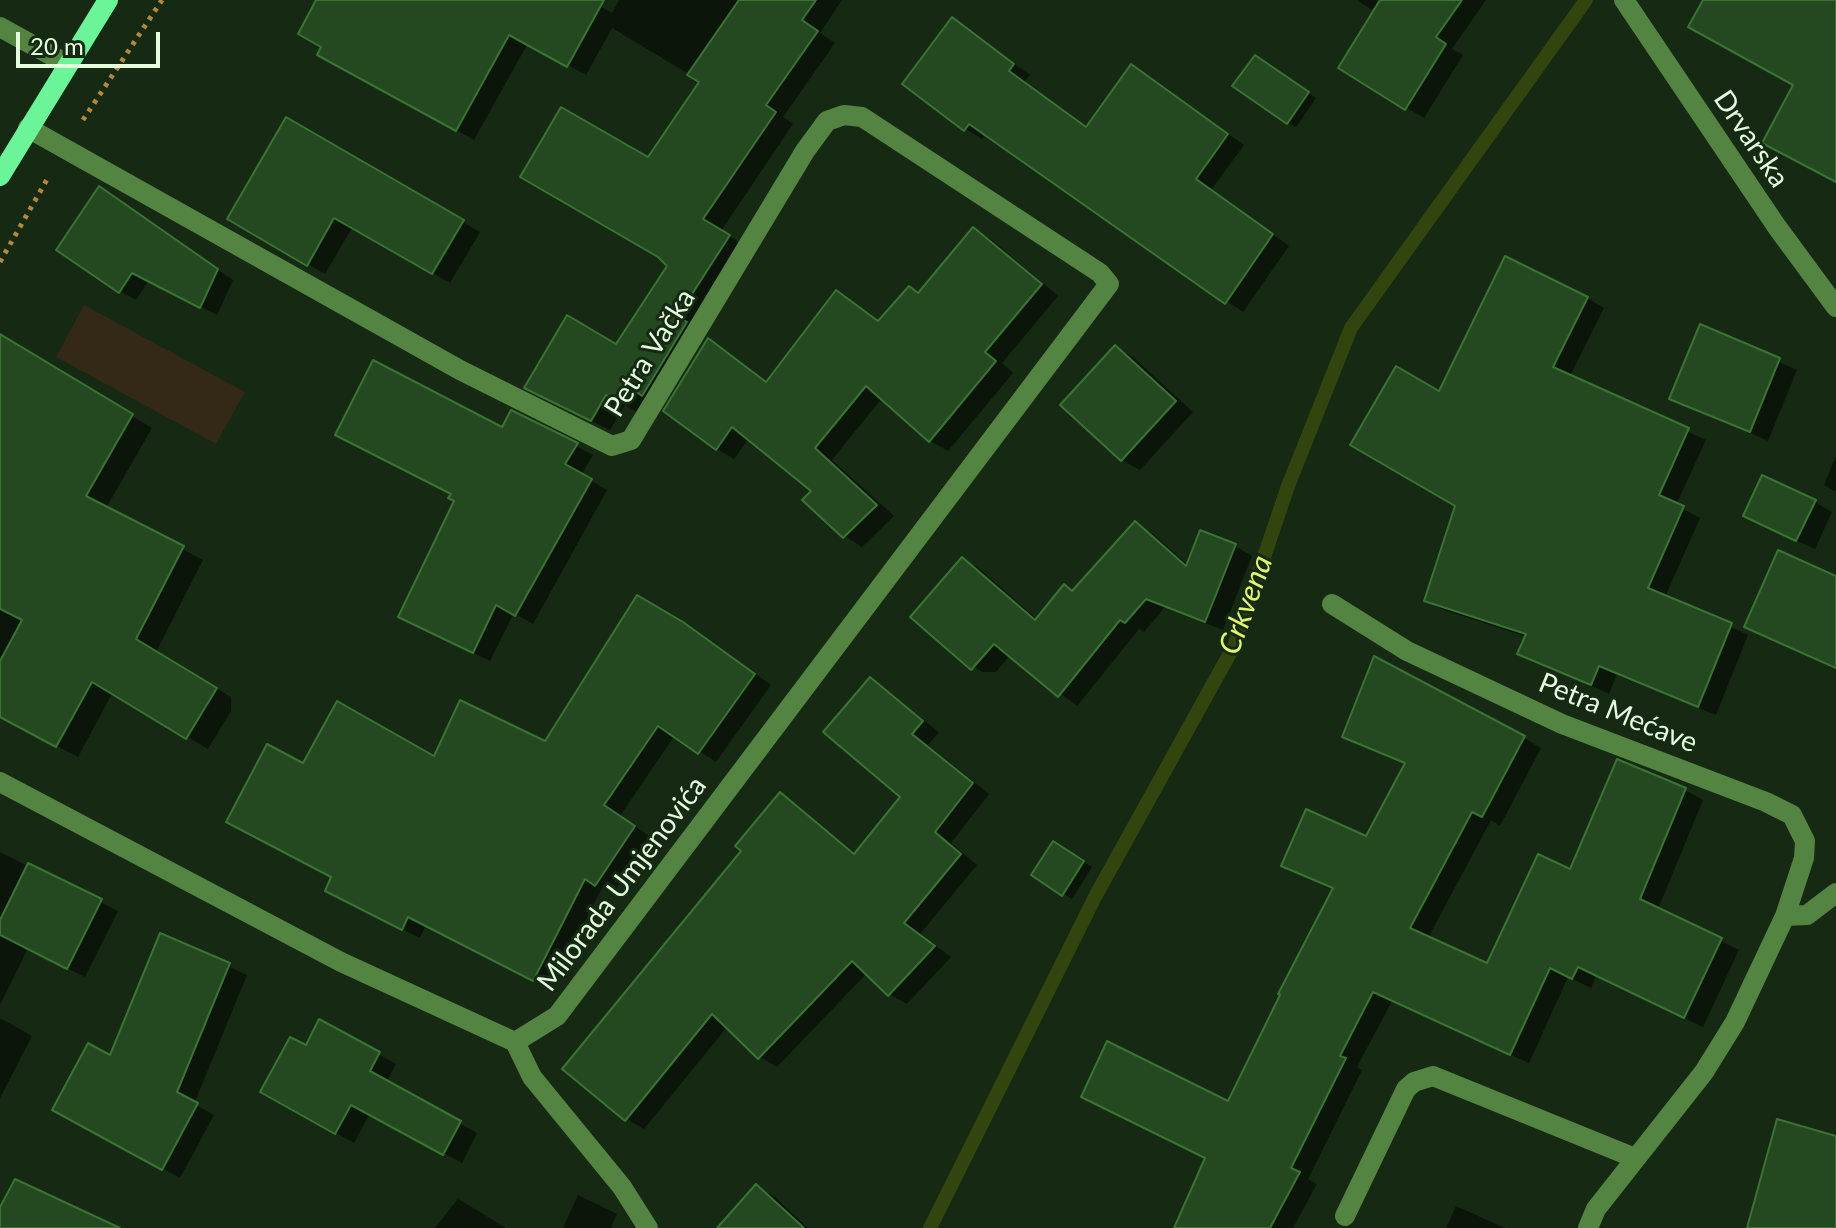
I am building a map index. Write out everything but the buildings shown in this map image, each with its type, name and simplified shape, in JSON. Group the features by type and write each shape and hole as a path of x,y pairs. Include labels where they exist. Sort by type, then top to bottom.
{"main road":[{"path":"0,176 108,0"}],"street":[{"name":"Drvarska","path":"1624,0 1777,227 1836,307"},
{"path":"0,27 67,64"},
{"name":"Petra Vačka","path":"28,128 460,370 612,446 631,440 805,151 827,121 844,115 862,117 1100,273 1109,284"},
{"name":"Milorada Umjenovića","path":"515,1042 557,1016 1109,284"},
{"name":"Petra Mećave","path":"1332,604 1407,651 1562,724 1766,802 1792,815 1805,841 1804,858 1785,916 1735,1022 1704,1072 1596,1209 1588,1228"},
{"path":"0,782 341,962 515,1042 532,1077 622,1187 648,1228"},
{"path":"1785,916 1807,915 1836,893"},
{"path":"1345,1216 1406,1089 1414,1082 1433,1076 1635,1158"}],"shaded area":[{"path":"84,305 245,392 216,444 56,357"}],"waterway":[{"name":"Crkvena","path":"930,1228 1096,895 1234,646 1288,486 1351,328 1586,0"}]}
